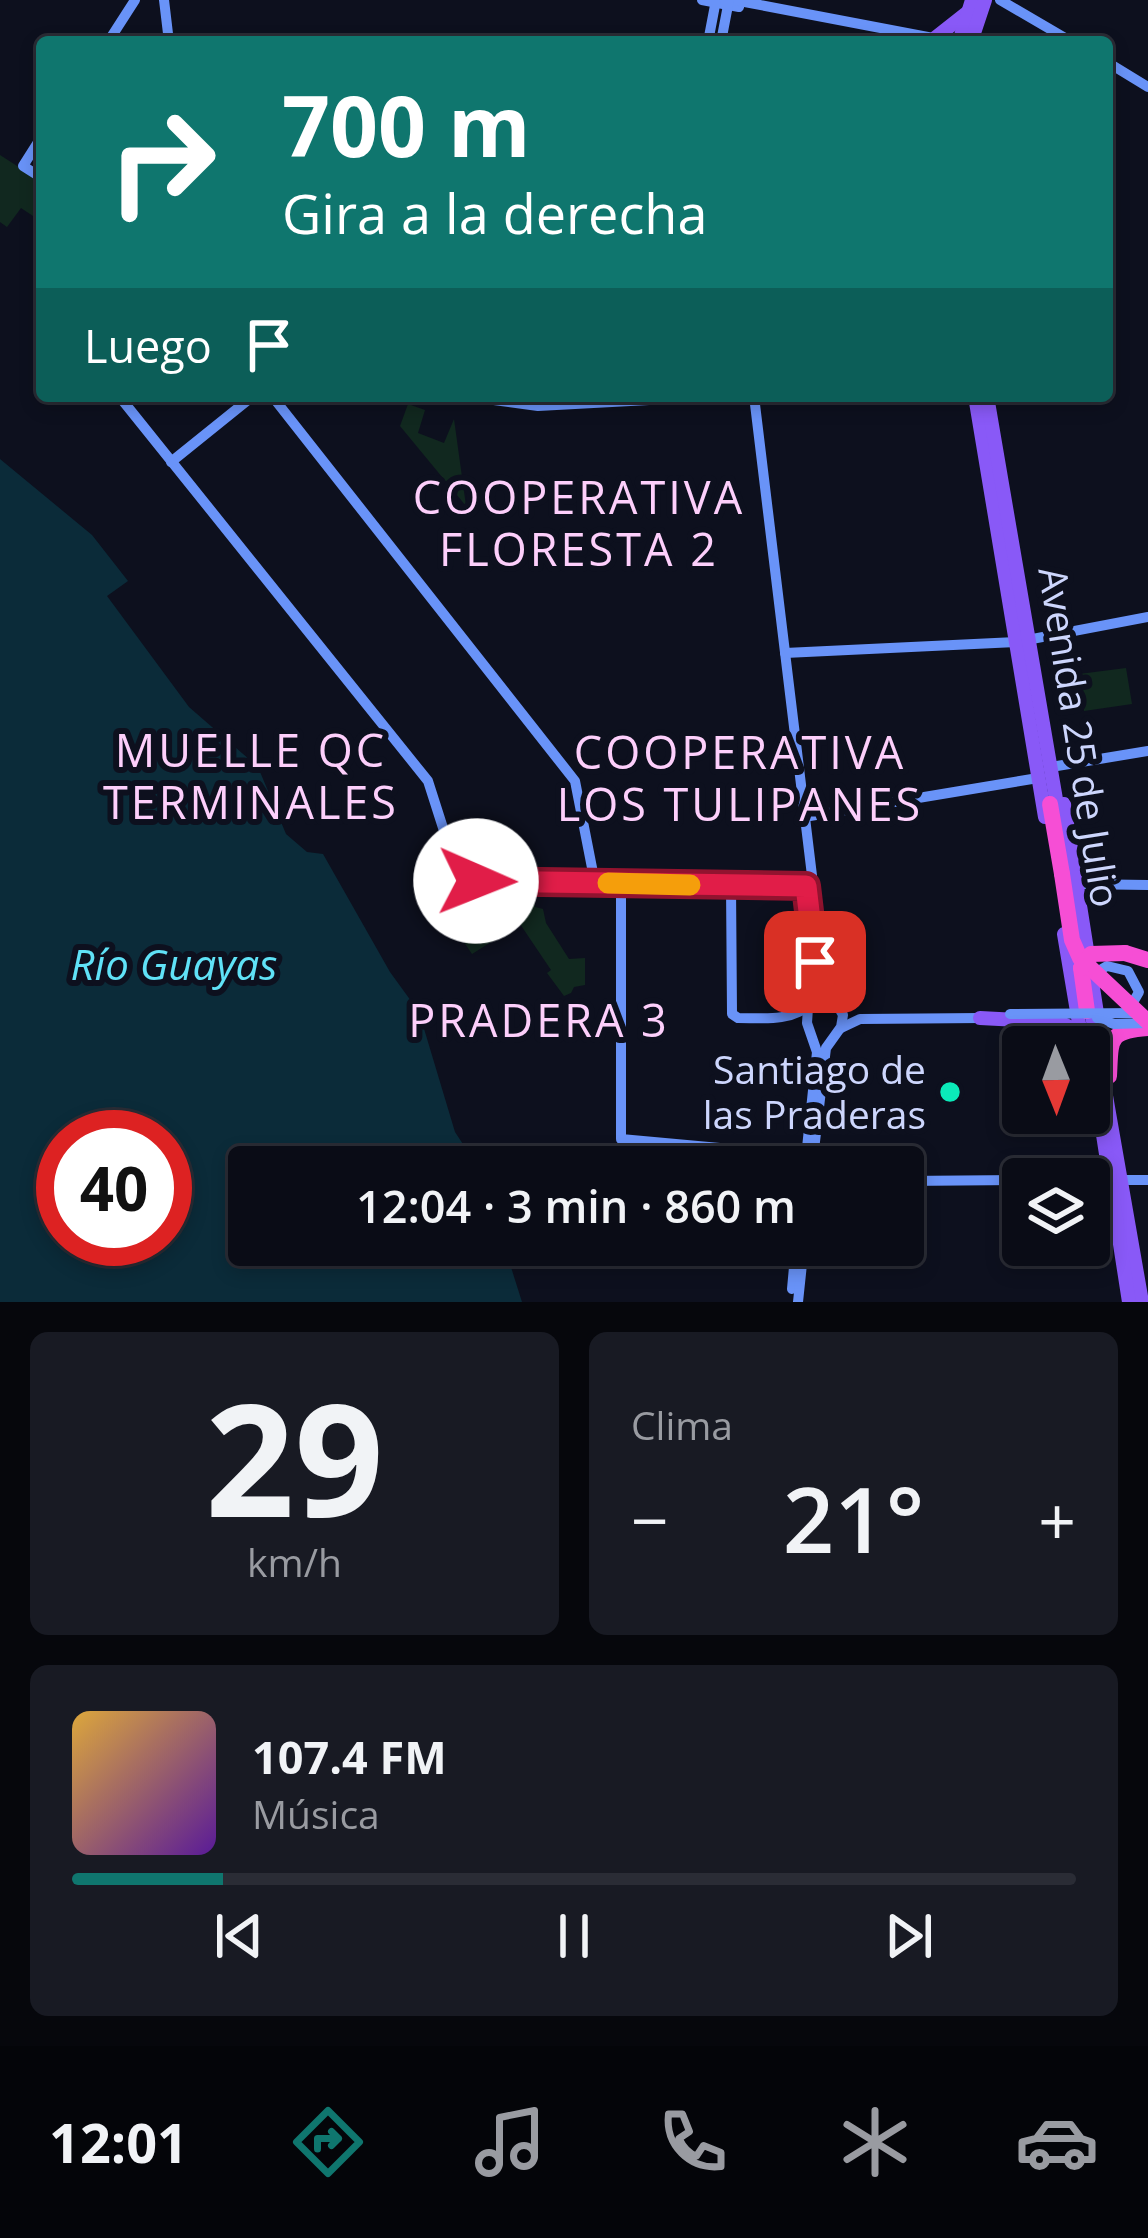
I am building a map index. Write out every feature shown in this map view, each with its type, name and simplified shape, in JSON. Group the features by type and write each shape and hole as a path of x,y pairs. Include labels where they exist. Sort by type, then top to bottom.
{"highway":[{"path":"1048,794 1069,879 1077,953 1148,1021 1119,1033 1110,1049"},
{"path":"1090,1013 1081,971 1089,955 1124,953 1148,963"}],"main road":[{"path":"932,36 978,2"},
{"path":"968,36 978,2"},
{"name":"Avenida 25 de Julio","path":"987,402 1024,638 1050,760 1051,847 1080,1026"},
{"name":"Avenida 25 de Julio","path":"987,402 1024,638 1069,838 1069,879 1079,904 1091,1026"},
{"name":"Avenida 25 de Julio","path":"988,402 1000,452 1024,638"},
{"name":"Avenida 25 de Julio","path":"1000,452 1004,511"},
{"name":"Avenida 25 de Julio","path":"1050,760 1048,794 1099,1026"},
{"path":"1048,794 1069,838"},
{"path":"1048,794 1051,847"},
{"path":"1064,929 1075,963 1081,962 1084,947"},
{"path":"979,1015 1059,1010 1074,989"},
{"name":"Avenida 25 de Julio","path":"1090,1013 1091,1026"},
{"path":"979,1015 1068,1026"},
{"name":"Avenida 25 de Julio","path":"1110,1082 1145,1302"},
{"name":"Avenida 25 de Julio","path":"1102,1134 1127,1298"},
{"name":"Avenida 25 de Julio","path":"1107,1134 1145,1302"},
{"name":"Avenida 25 de Julio","path":"1110,1208 1127,1298"},
{"path":"1135,1256 1143,1277"}],"street":[{"path":"109,36 133,0"},
{"path":"160,0 165,36"},
{"path":"1003,0 1065,36"},
{"path":"715,36 721,1 906,36"},
{"path":"1113,64 1148,86"},
{"path":"36,149 24,167 36,174"},
{"path":"124,402 430,785 460,881 806,886"},
{"path":"171,462 246,402"},
{"path":"277,402 575,781 595,883"},
{"path":"508,402 538,406 612,402"},
{"path":"751,402 825,983 844,1015 826,1048 811,1146"},
{"path":"751,402 816,974 806,1019 817,1052 809,1146"},
{"path":"784,653 1024,638 1148,615"},
{"path":"1050,760 1148,748"},
{"path":"804,818 1048,794"},
{"path":"1069,879 1148,885"},
{"path":"620,884 621,1139 676,1146"},
{"path":"731,885 732,1014 738,1018 782,1018 824,998 859,1013 1120,1013 1148,1021"},
{"path":"1084,947 1097,959 1126,969 1139,988 1135,1005 1120,1013"},
{"path":"1112,963 1148,963"},
{"path":"1112,963 1128,964 1148,984"},
{"path":"1104,1026 1097,981 1112,963"},
{"path":"1010,1016 1090,1013 1114,1024 1148,1021"},
{"path":"782,1018 825,1037 860,1019 979,1015"},
{"path":"924,1181 1002,1180"},
{"path":"1127,1180 1148,1180"},
{"path":"794,1302 798,1266"}],"green space":[{"path":"0,155 36,178 36,218 21,208 7,227 0,222"},
{"path":"408,404 425,410 418,433 444,443 454,419 466,506 400,426"},
{"path":"1126,668 1132,704 1084,711 1079,674"},
{"path":"526,885 533,885 535,907 543,909 546,923 569,959 585,958 585,985 564,996 520,924 472,954 459,935 522,896"}],"water":[{"name":"Río Guayas","path":"0,459 92,535 128,581 107,596 189,707 258,767 286,834 307,852 323,854 390,972 419,1012 455,1132 464,1146 228,1146 228,1266 511,1266 522,1302 0,1302"}],"slow traffic":[{"path":"608,883 690,885"}],"place":[{"name":"Santiago de las Praderas","path":"950,1092"}],"district":[{"name":"COOPERATIVA FLORESTA 2","path":"579,524"},
{"name":"MUELLE QC TERMINALES","path":"251,777"},
{"name":"COOPERATIVA LOS TULIPANES","path":"740,779"},
{"name":"PRADERA 3","path":"539,1021"}],"route":[{"path":"476,881 806,886 815,962"}]}
